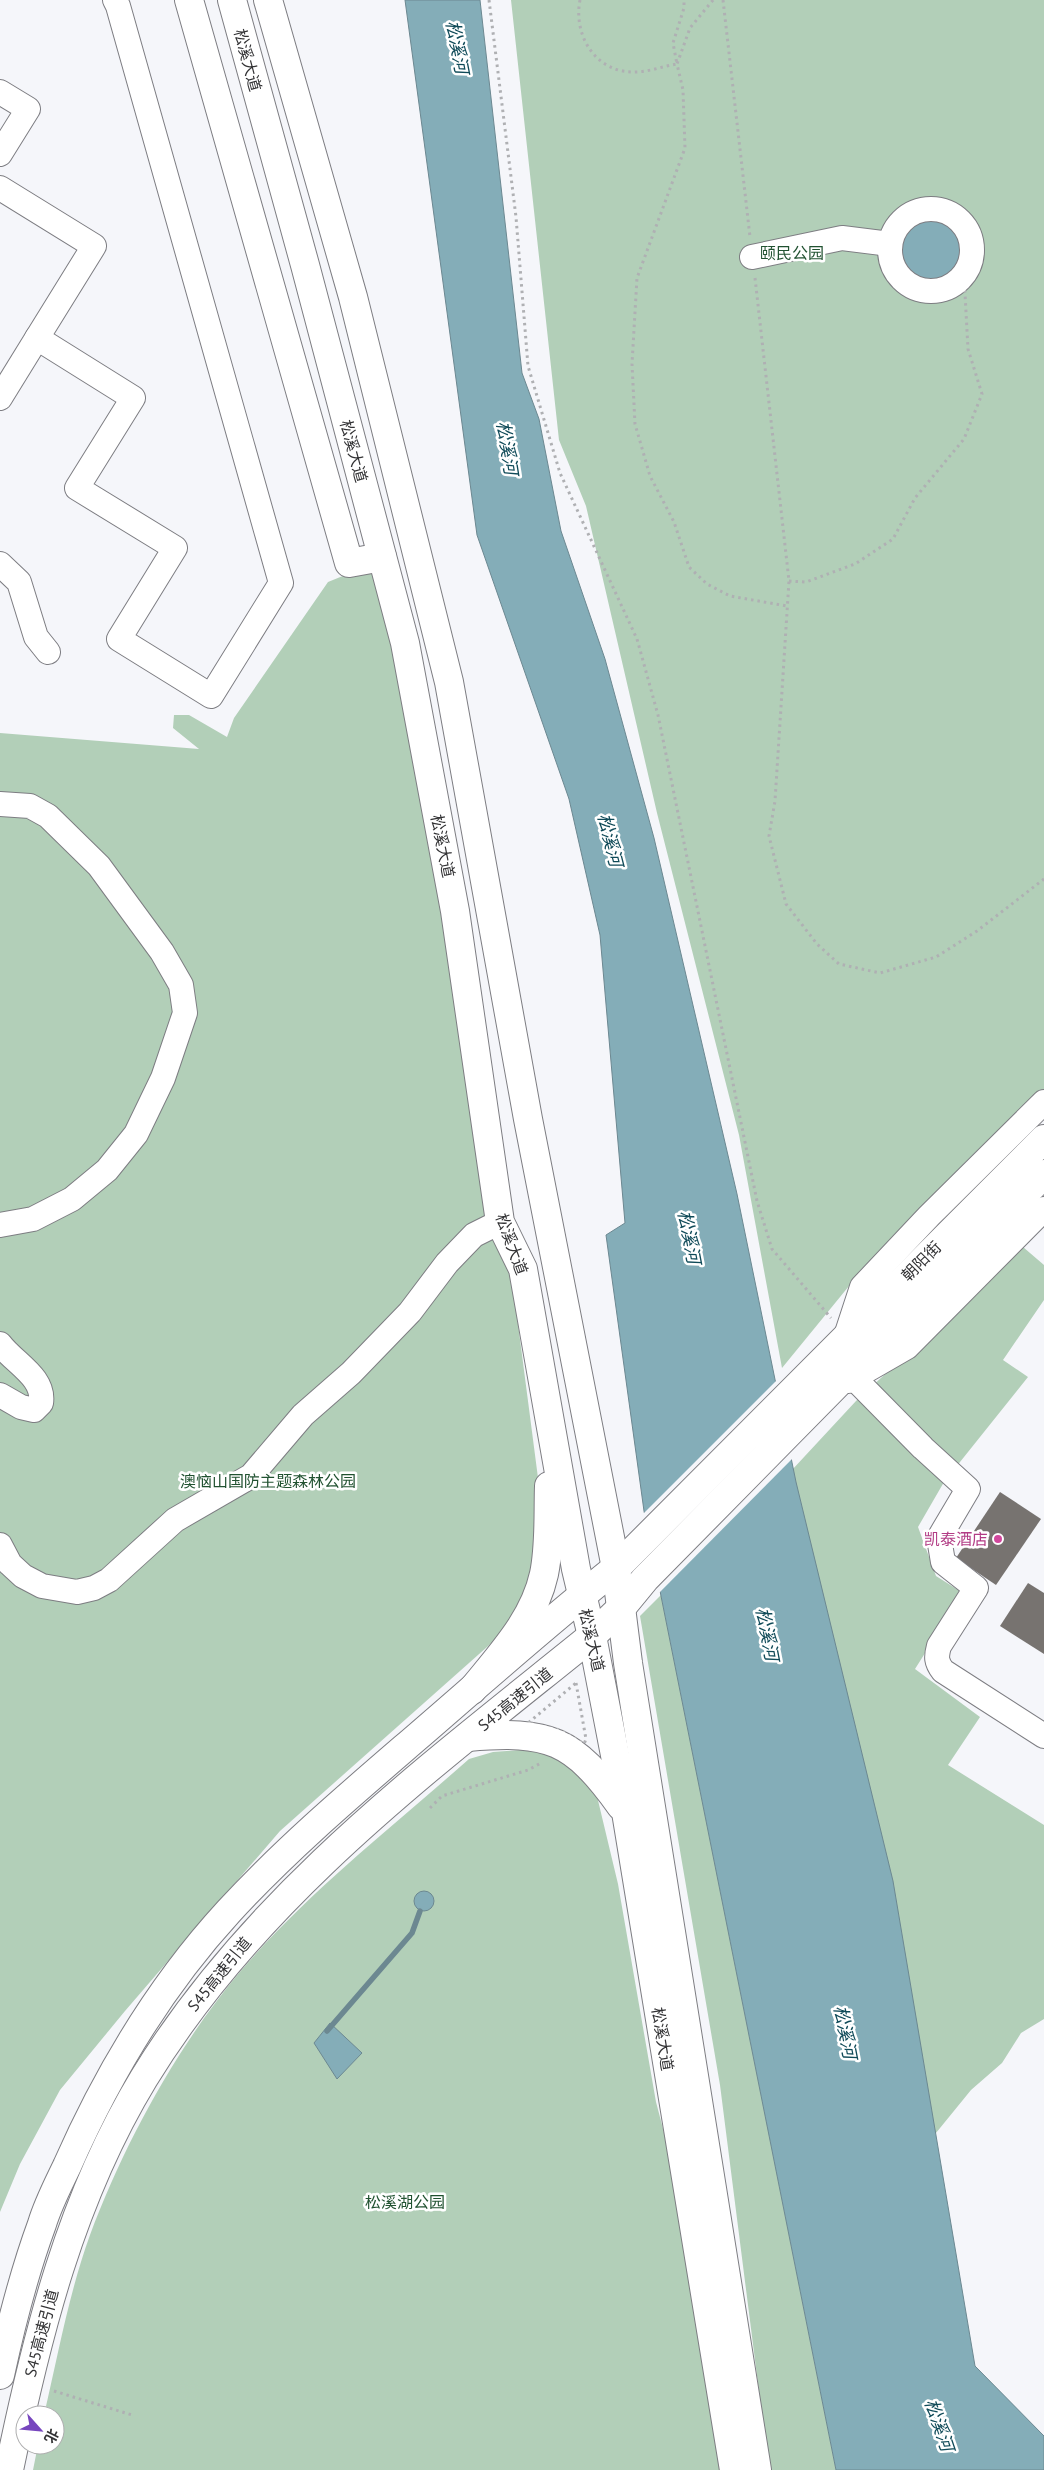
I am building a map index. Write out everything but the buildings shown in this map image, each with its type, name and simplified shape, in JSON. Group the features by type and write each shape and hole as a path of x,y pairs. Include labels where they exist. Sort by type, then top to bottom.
{"main road":[{"path":"189,0 349,563 382,557"},
{"name":"松溪大道","path":"232,0 405,643 455,911 500,1222 523,1269 581,1595 592,1636 626,1812 734,2470"},
{"name":"松溪大道","path":"268,0 352,296 449,682 528,1119 616,1568 628,1663 758,2470"},
{"name":"朝阳街","path":"645,1579 1035,1187 1044,1139"},
{"name":"朝阳街","path":"640,1544 846,1336 1035,1187"},
{"path":"472,1690 524,1622 540,1590 546,1560 550,1424"},
{"name":"S45高速引道","path":"0,2375 15,2308 42,2221 115,2065 166,1988 227,1914 307,1833 581,1595 616,1568 640,1544"},
{"name":"S45高速引道","path":"9,2470 39,2334 65,2250 99,2165 143,2080 202,1993 298,1885 363,1825 592,1636 622,1607 645,1579"},
{"path":"468,1737 529,1734 562,1746 601,1777 626,1812"}],"street":[{"path":"37,338 133,398 77,488 175,548 119,639 211,696 281,583 115,0"},
{"path":"0,92 28,109 0,154"},
{"path":"0,188 94,246 0,398"},
{"path":"931,208 951,213 967,229 971,240 972,252 964,275 947,288 936,291 914,288 898,274 890,255 890,244 897,226 912,213 931,208"},
{"path":"752,257 842,238 890,244"},
{"path":"0,564 19,582 36,637 48,652"},
{"path":"0,804 30,806 48,816 100,866 162,952 181,985 185,1013 163,1078 136,1134 107,1170 72,1199 33,1219 0,1225"},
{"path":"846,1336 862,1287 929,1216 1044,1102"},
{"path":"0,1545 10,1564 23,1576 42,1586 77,1592 94,1588 109,1580 174,1520 251,1476 303,1415 351,1373 410,1312 447,1263 474,1235 500,1222"},
{"path":"0,1344 38,1383 43,1393 42,1404 34,1410 21,1407 0,1395"},
{"path":"845,1380 968,1489 939,1538 943,1562 976,1588 939,1646 936,1655 938,1664 943,1671 1044,1736"}],"path":[{"path":"489,0 516,217 528,366 560,473 637,638 658,715 757,1201 772,1249 846,1336"},
{"path":"580,0 578,21 580,33 592,53 601,61 611,67 635,72 677,64"},
{"path":"684,0 684,8 673,43 683,90 685,148 637,278 632,364 635,424 650,476 674,522 689,567 708,584 730,596 787,606"},
{"path":"677,64 690,28 713,0"},
{"path":"723,0 789,581 775,801 769,836 786,904 818,944 839,964 880,972 936,957 976,931 1044,879"},
{"path":"789,581 806,582 854,564 892,539 915,498 964,440 982,394 968,349 964,275"},
{"path":"576,1683 586,1739 584,1744 560,1730 528,1723 576,1683"},
{"path":"430,1808 442,1796 528,1770 545,1759"},
{"path":"54,2391 132,2415"}],"green space":[{"name":"颐民公园","path":"511,0 1044,0 1044,1090 849,1286 782,1368 739,1135 657,813 586,506 559,440"},
{"name":"澳恼山国防主题森林公园","path":"387,558 496,1155 541,1501 536,1570 505,1631 280,1831 125,2011 60,2090 20,2164 0,2212 0,733 199,749 173,728 174,715 189,715 227,737 234,718 328,582"},
{"path":"1023,1247 1044,1265 1044,1300 1003,1360 1028,1377 944,1482 918,1527 936,1576 963,1593 915,1669 980,1717 948,1765 1044,1825 1044,2019 1021,2033 1002,2063 971,2090 927,2144 779,1484 856,1401"},
{"path":"661,1595 836,2470 769,2470 720,2085 640,1616"},
{"name":"松溪湖公园","path":"520,1750 544,1752 562,1759 596,1792 618,1884 656,2102 672,2163 724,2470 33,2470 36,2455 65,2455 65,2405 46,2405 70,2302 90,2235 119,2166 135,2132 173,2065 216,2002 239,1973 292,1916 469,1759 493,1752"}],"water":[{"name":"松溪河","path":"405,0 480,0 522,373 539,419 561,531 605,659 654,838 737,1194 796,1482 893,1881 975,2366 1044,2436 1044,2470 836,2470 644,1511 606,1235 625,1223 600,935 569,799 477,535"},
{"path":"931,215 944,218 956,225 963,237 966,250 963,263 956,275 944,282 931,285 918,282 906,275 899,263 896,250 899,237 906,225 918,218"},
{"path":"424,1891 431,1894 434,1901 431,1908 424,1911 417,1908 414,1901 417,1894"},
{"path":"330,2023 362,2053 337,2079 314,2043"}],"pier":[{"path":"777,1380 793,1458 659,1593 642,1515"}],"waterway":[{"path":"327,2031 412,1933 420,1911"}],"place":[{"name":"凯泰酒店","path":"998,1539"}]}
